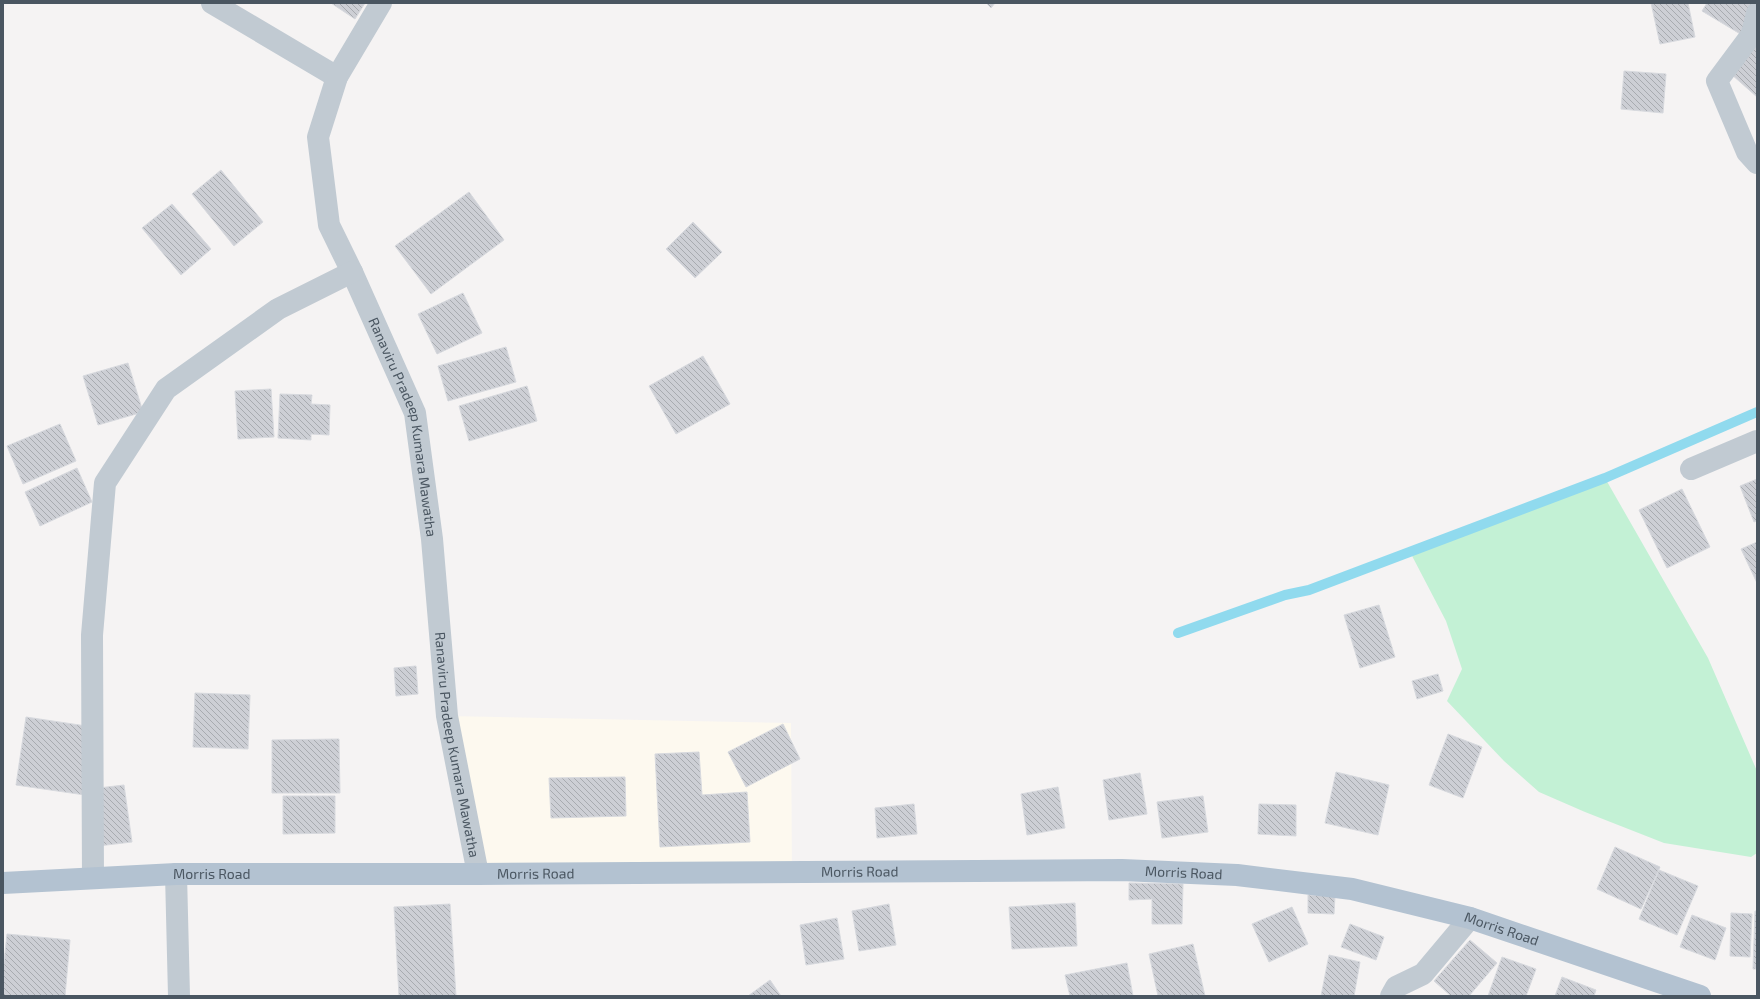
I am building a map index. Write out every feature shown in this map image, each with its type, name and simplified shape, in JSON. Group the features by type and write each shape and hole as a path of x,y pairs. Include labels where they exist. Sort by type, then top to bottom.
{"main road":[{"name":"Morris Road","path":"3,883 176,874 478,874 1122,870 1237,875 1352,890 1470,918 1700,996"}],"street":[{"path":"212,3 337,77"},
{"name":"Ranaviru Pradeep Kumara Mawatha","path":"381,3 337,77 318,137 329,226 352,272 415,413 432,539 447,716 478,874"},
{"path":"1757,13 1752,34 1718,81 1747,152 1757,164"},
{"path":"93,878 92,635 105,483 166,389 278,309 352,272"},
{"path":"1691,469 1757,441"},
{"path":"176,874 179,996"},
{"path":"1391,996 1396,987 1423,974 1470,918"}],"shaded area":[{"path":"447,716 791,723 792,873 478,874"}],"green space":[{"path":"1605,478 1708,658 1757,771 1757,853 1751,857 1664,843 1539,792 1504,761 1447,701 1462,669 1446,621 1410,552"}],"building":[{"path":"331,3 365,3 355,19"},
{"path":"986,3 995,3 991,8"},
{"path":"1651,3 1688,3 1695,37 1660,44"},
{"path":"1707,3 1757,3 1742,35 1702,11"},
{"path":"1757,44 1757,97 1731,74"},
{"path":"1624,71 1666,74 1663,113 1621,109"},
{"path":"221,170 263,222 234,246 192,194"},
{"path":"469,192 504,240 431,294 395,246"},
{"path":"172,204 211,249 181,275 142,228"},
{"path":"693,222 722,252 695,278 666,249"},
{"path":"463,293 482,333 437,354 418,314"},
{"path":"506,347 516,382 448,401 438,366"},
{"path":"703,356 730,404 676,434 649,386"},
{"path":"128,363 143,412 98,425 83,376"},
{"path":"527,386 537,421 469,441 459,406"},
{"path":"271,389 274,437 238,439 235,391"},
{"path":"280,394 312,395 311,404 330,405 329,435 311,434 311,440 278,438"},
{"path":"60,424 76,461 23,484 7,446"},
{"path":"77,468 92,502 40,526 25,492"},
{"path":"1757,479 1757,521 1754,522 1740,486"},
{"path":"1682,489 1710,547 1667,568 1639,510"},
{"path":"1757,542 1757,583 1741,549"},
{"path":"1379,605 1395,657 1360,668 1344,615"},
{"path":"416,666 418,694 396,696 394,668"},
{"path":"1438,674 1443,691 1417,699 1412,681"},
{"path":"195,693 250,695 248,749 193,747"},
{"path":"26,717 93,727 85,795 16,785"},
{"path":"783,724 800,759 746,787 728,752"},
{"path":"1448,734 1482,747 1463,798 1429,785"},
{"path":"339,739 340,793 272,793 272,740"},
{"path":"699,752 702,795 747,792 750,842 660,847 655,754"},
{"path":"1336,772 1389,785 1378,835 1325,823"},
{"path":"1140,773 1147,814 1109,820 1103,780"},
{"path":"625,777 626,816 551,818 549,778"},
{"path":"124,785 132,842 98,846 90,789"},
{"path":"1058,787 1065,828 1027,835 1021,794"},
{"path":"283,796 335,796 335,833 283,834"},
{"path":"1203,796 1208,832 1162,838 1157,802"},
{"path":"914,804 917,834 877,838 875,808"},
{"path":"1259,804 1296,805 1296,836 1258,834"},
{"path":"1615,847 1660,867 1641,909 1597,889"},
{"path":"1659,870 1698,886 1677,935 1639,919"},
{"path":"1129,883 1183,884 1182,924 1152,924 1152,899 1129,900"},
{"path":"1308,895 1335,896 1334,914 1308,913"},
{"path":"1075,903 1077,946 1012,949 1009,907"},
{"path":"450,904 456,996 399,996 394,907"},
{"path":"889,904 896,945 859,951 852,911"},
{"path":"1292,907 1308,944 1269,962 1252,924"},
{"path":"1755,911 1757,911 1757,969 1753,969"},
{"path":"1731,913 1752,914 1750,957 1730,956"},
{"path":"1692,915 1726,928 1715,960 1680,947"},
{"path":"837,918 844,959 806,965 800,925"},
{"path":"1350,924 1384,937 1376,960 1341,947"},
{"path":"7,934 70,940 65,996 3,996 3,972"},
{"path":"1470,940 1497,963 1469,996 1451,996 1434,981"},
{"path":"1193,944 1205,996 1158,996 1149,954"},
{"path":"1329,955 1360,962 1354,996 1321,996"},
{"path":"1502,957 1536,969 1526,996 1488,996"},
{"path":"1127,963 1133,996 1070,996 1065,975"},
{"path":"1562,977 1596,990 1594,996 1555,996"},
{"path":"770,980 781,996 748,996"}],"waterway":[{"path":"1178,633 1285,595 1309,590 1605,478 1757,412"}]}
